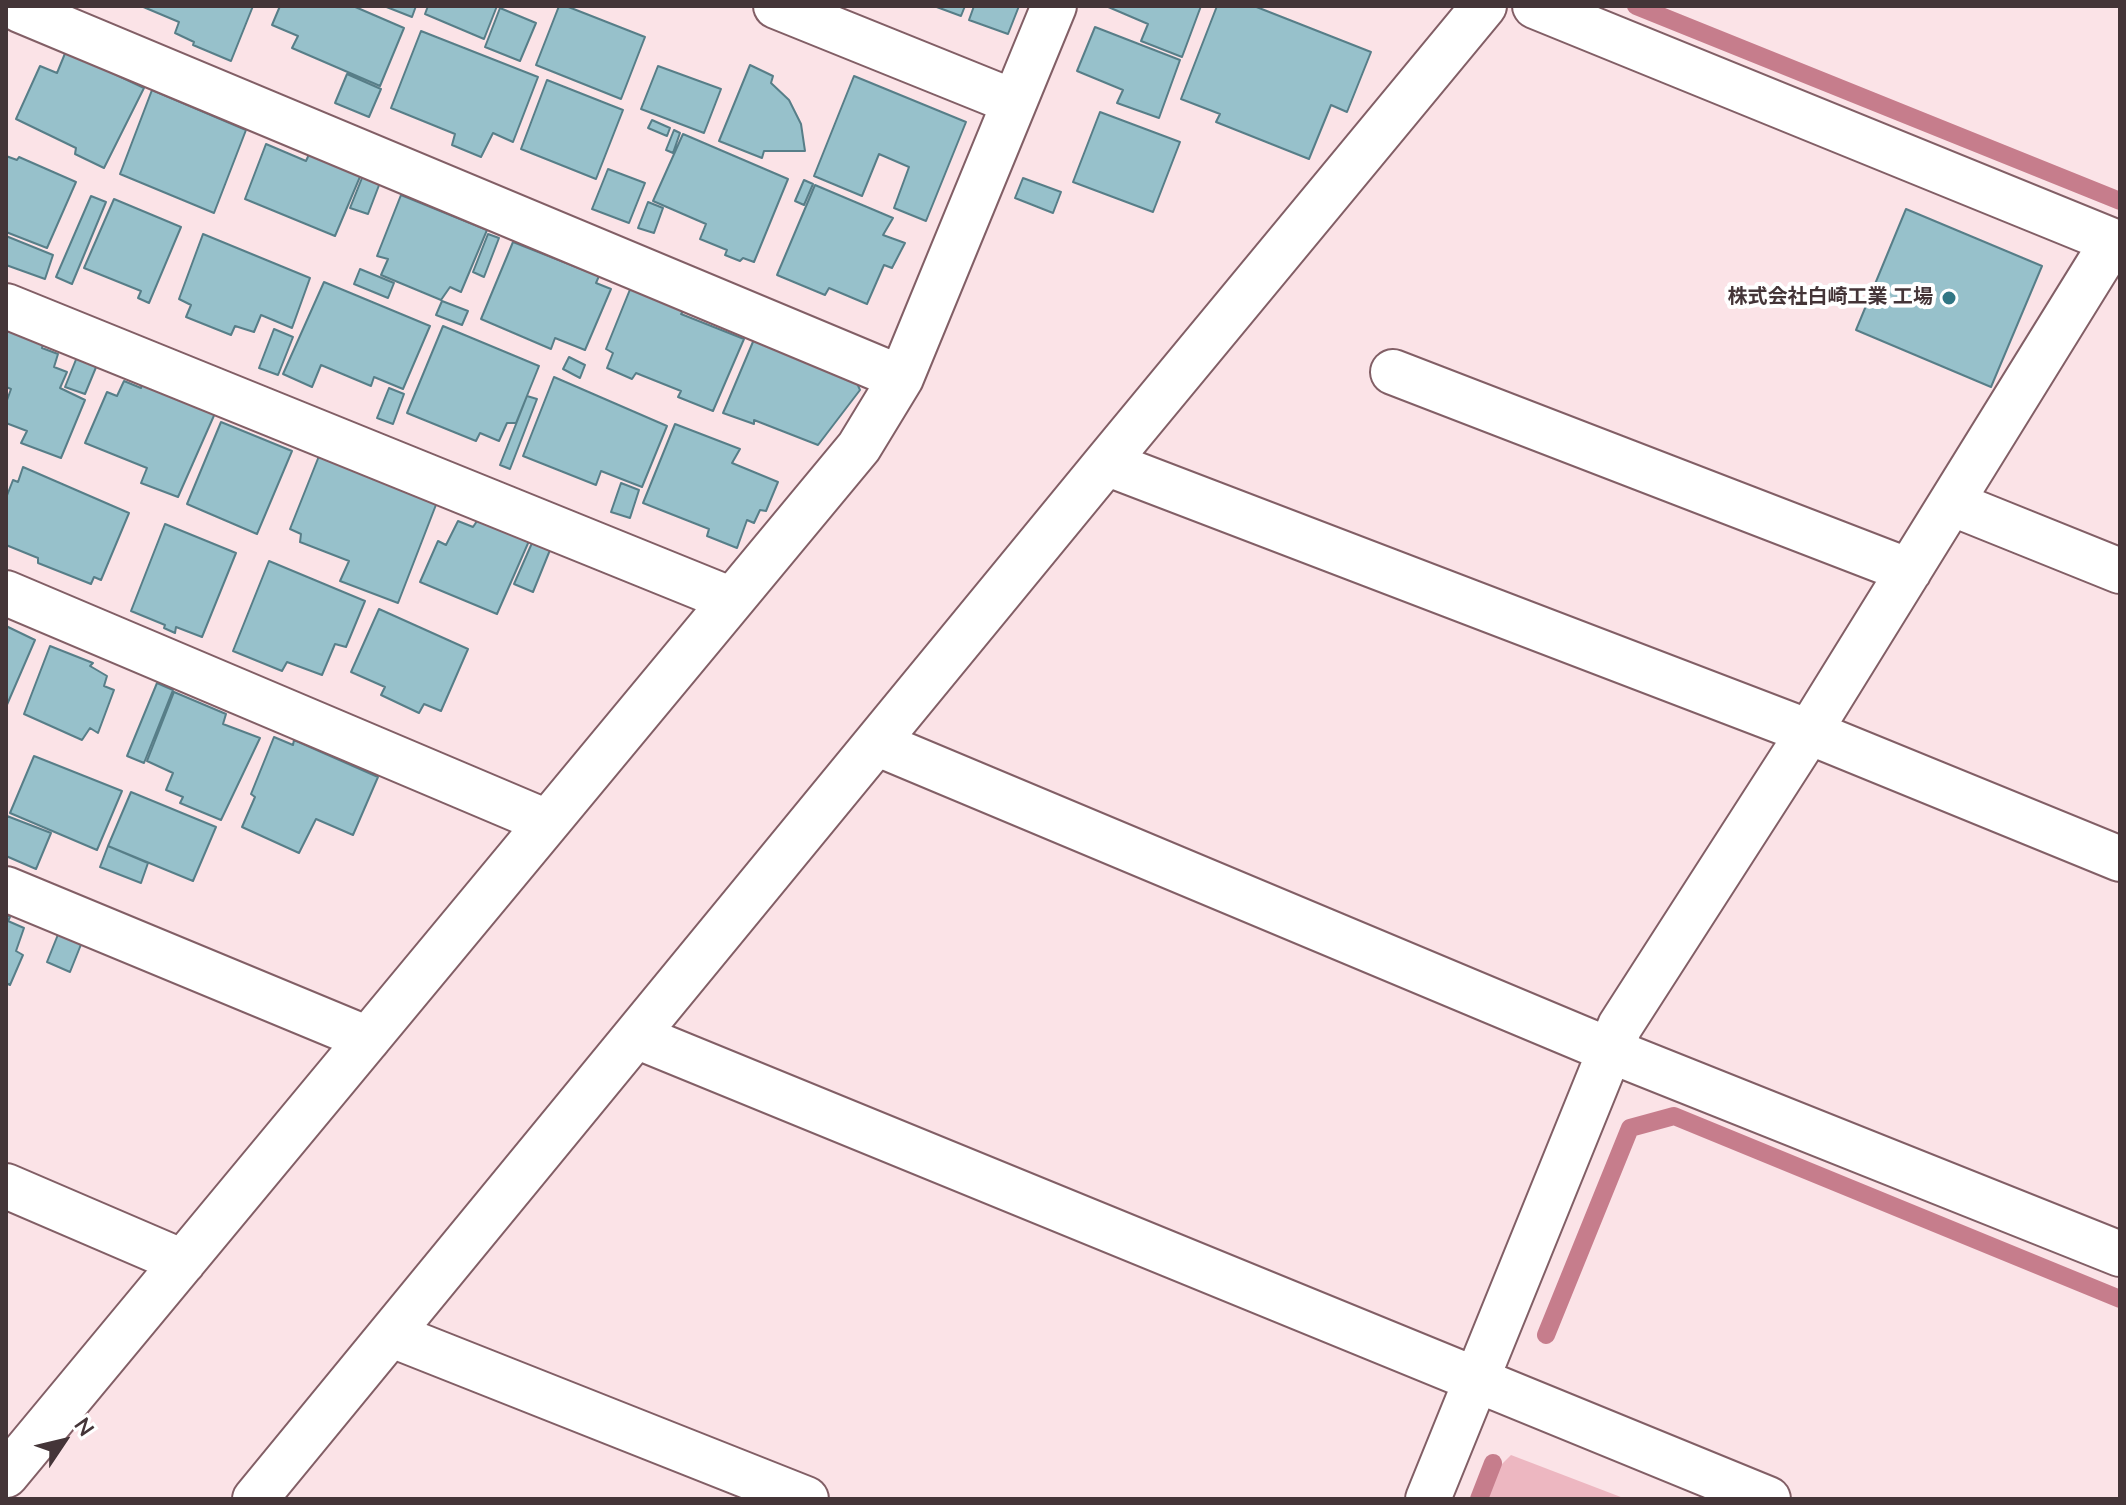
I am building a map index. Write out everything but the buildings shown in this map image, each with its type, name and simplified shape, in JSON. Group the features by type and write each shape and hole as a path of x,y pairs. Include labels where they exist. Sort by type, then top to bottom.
{"street":[{"path":"776,6 1014,102"},
{"path":"6,1475 859,447 901,378 1054,6"},
{"path":"255,1499 1484,6"},
{"path":"1428,1499 1620,1026 2117,243 1535,6"},
{"path":"16,15 901,378"},
{"path":"6,306 732,600"},
{"path":"1393,372 1909,571"},
{"path":"1106,463 1809,732 2120,859"},
{"path":"1951,503 2120,571"},
{"path":"6,593 547,822"},
{"path":"876,743 1609,1050 2120,1254"},
{"path":"6,889 368,1039"},
{"path":"636,1036 1768,1499"},
{"path":"6,1186 183,1262"},
{"path":"392,1335 806,1499"}],"shaded area":[{"path":"1511,1455 1626,1499 1485,1499 1496,1470"}],"waterway":[{"path":"1636,6 2120,201"},
{"path":"1546,1335 1630,1128 1674,1116 2120,1299"},
{"path":"1479,1499 1493,1463"}],"place":[{"name":"株式会社白崎工業 工場","path":"1949,298"}]}
